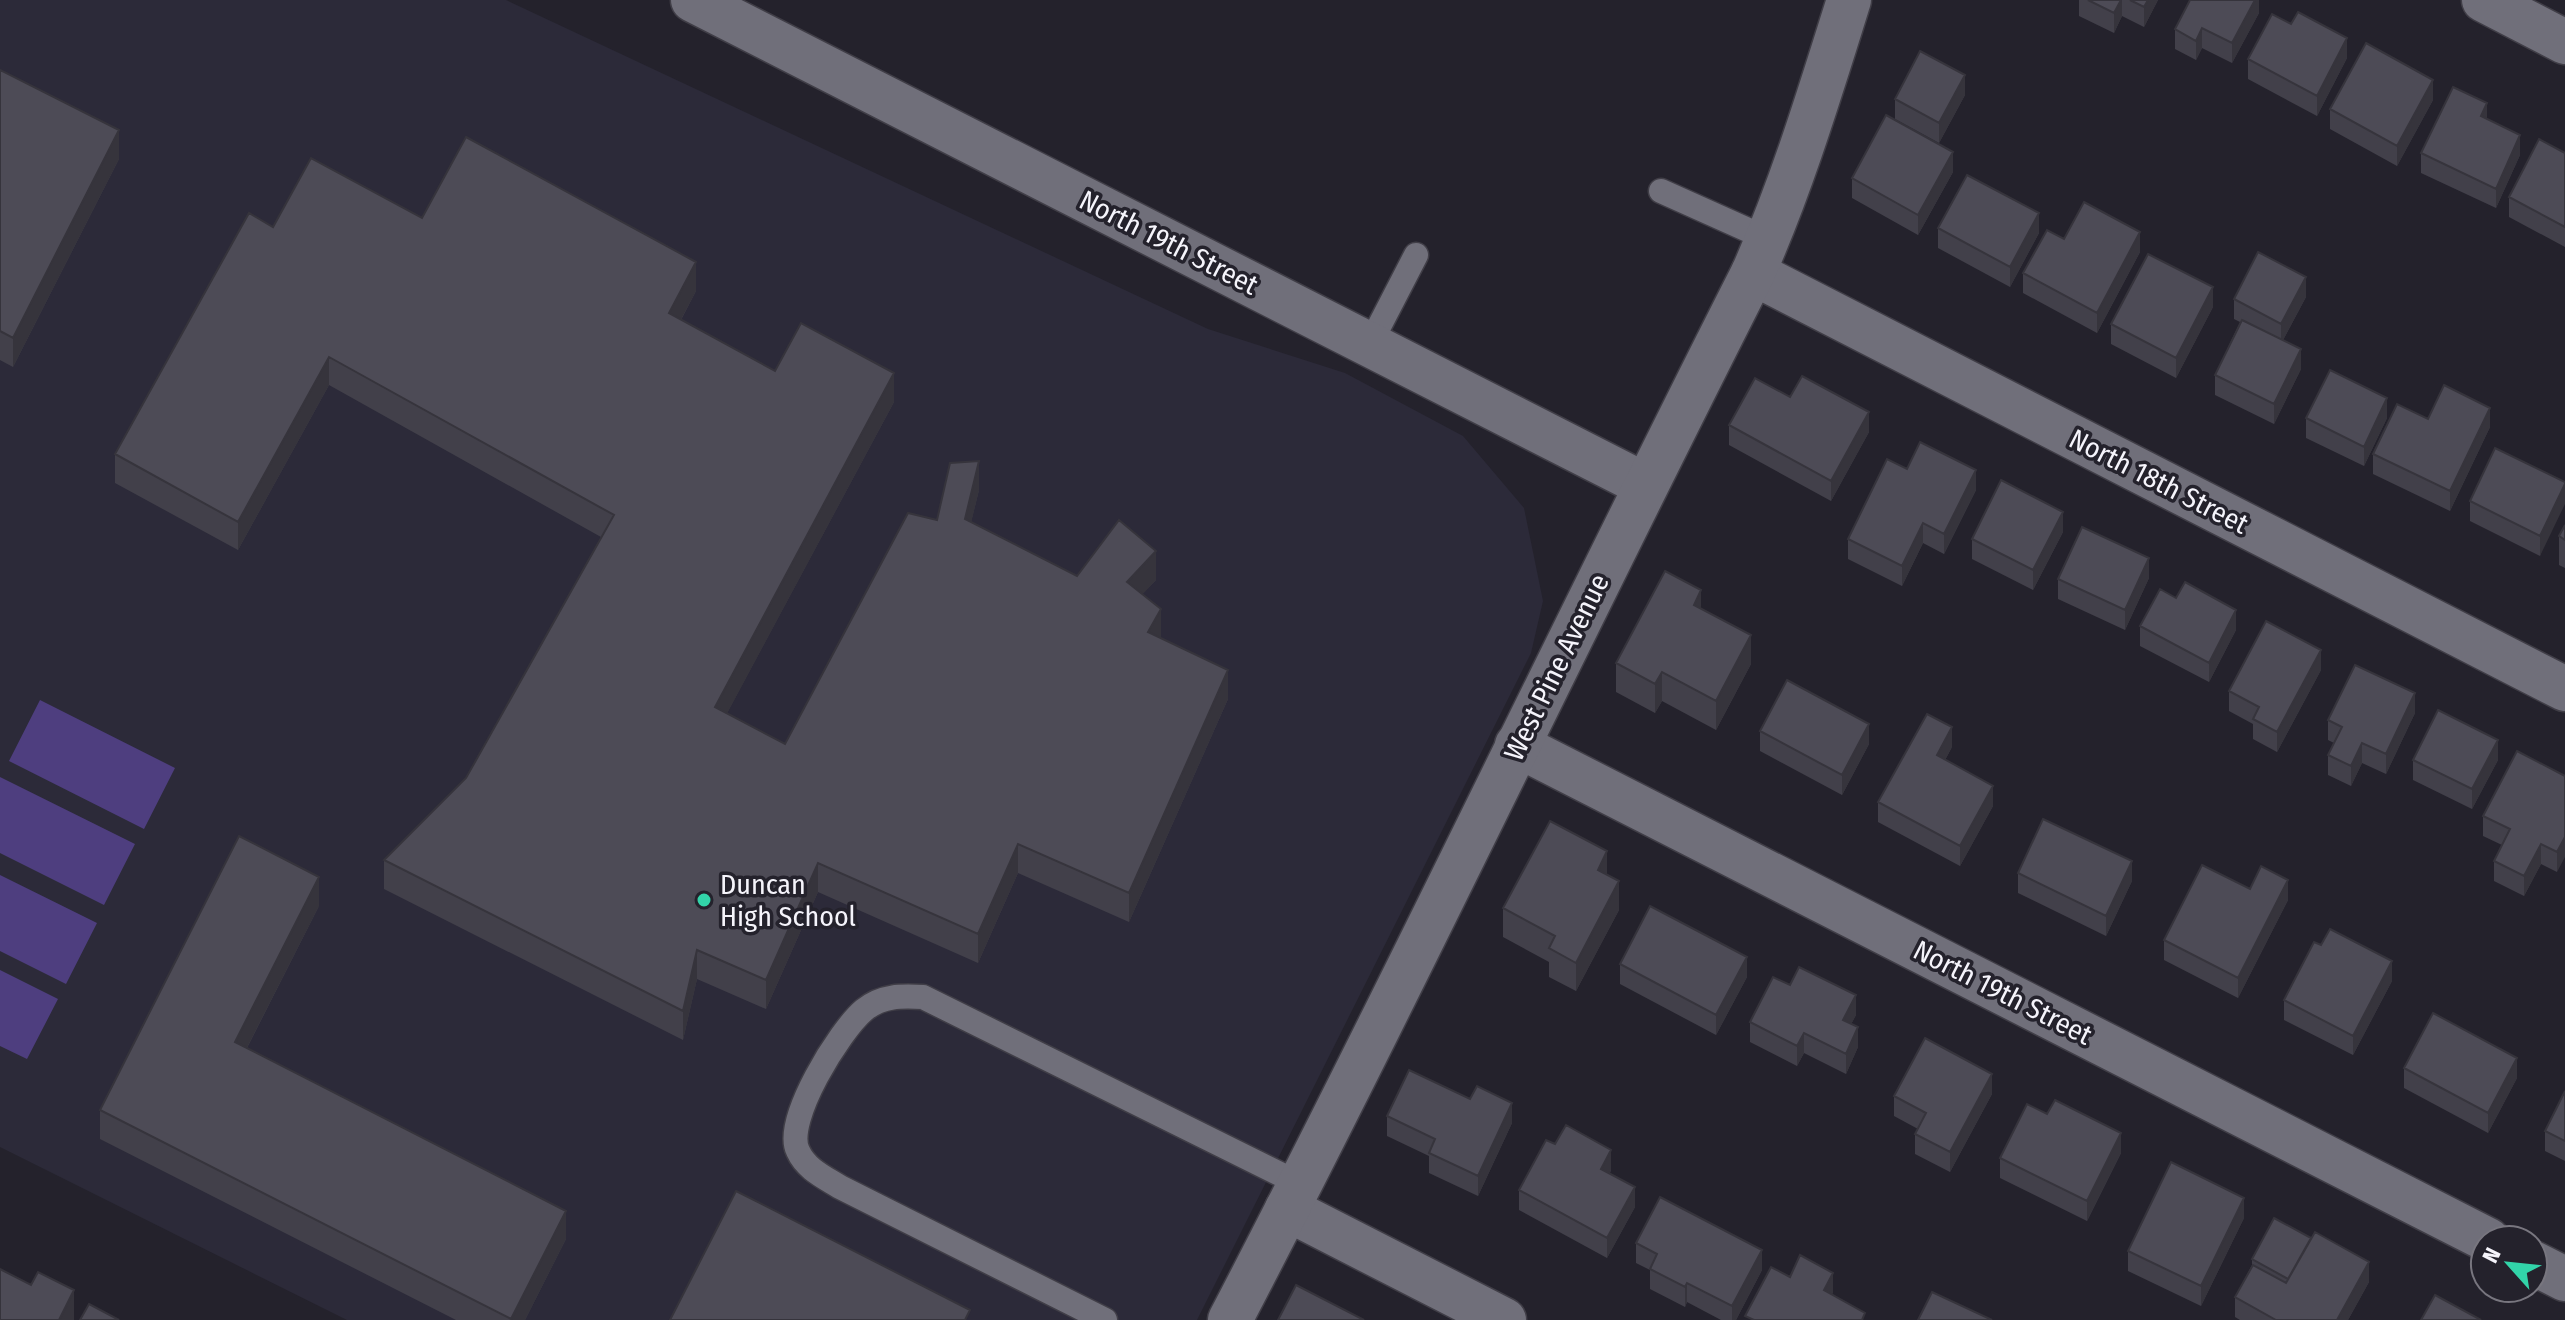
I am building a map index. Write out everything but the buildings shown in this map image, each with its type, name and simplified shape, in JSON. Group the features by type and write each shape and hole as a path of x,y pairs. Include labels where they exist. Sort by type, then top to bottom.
{"street":[{"name":"North 19th Street","path":"693,0 1645,485"},
{"name":"West Pine Avenue","path":"1230,1320 1760,256 1817,102 1849,0"},
{"path":"2484,0 2565,42"},
{"name":"North 18th Street","path":"1760,256 2565,689"},
{"name":"North 19th Street","path":"1517,745 2469,1230"},
{"path":"1294,1196 1504,1320"}],"lane":[{"path":"1661,191 1760,256"},
{"path":"1370,344 1416,255"},
{"path":"1105,1320 810,1169 796,1149 798,1119 828,1054 865,1009 894,995 923,997 1294,1196"}],"shaded area":[{"name":"Duncan High School","path":"0,0 506,0 1208,329 1345,373 1463,436 1524,508 1543,601 1531,653 1197,1320 347,1320 0,1147"},
{"path":"40,700 175,768 144,829 9,761"},
{"path":"0,777 135,844 104,905 0,853"},
{"path":"0,875 97,923 66,984 0,951"},
{"path":"0,970 58,999 27,1059 0,1046"}],"place":[{"name":"Duncan High School","path":"704,900"}]}
